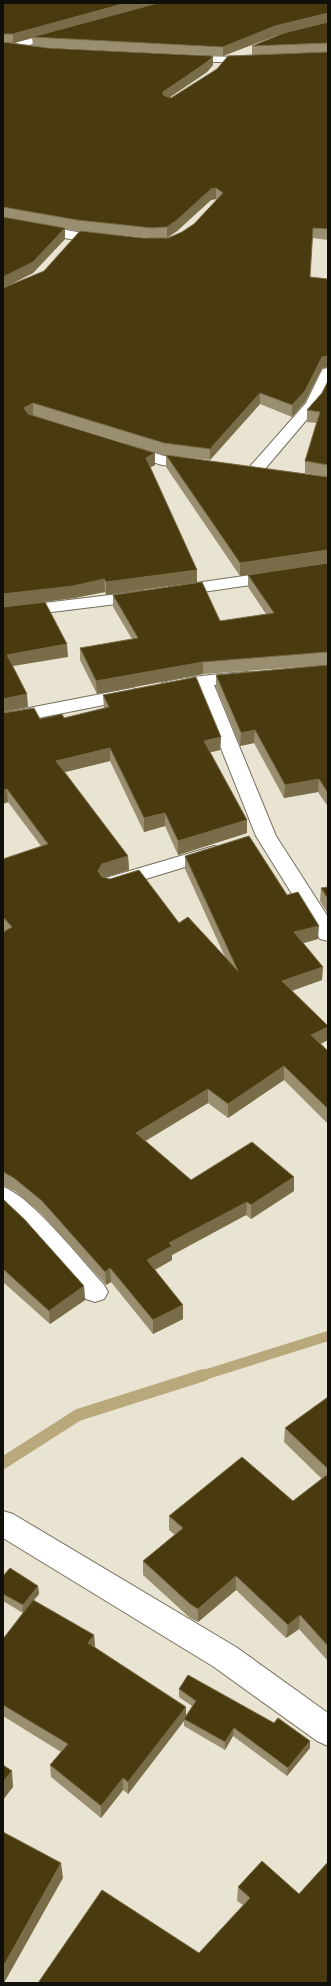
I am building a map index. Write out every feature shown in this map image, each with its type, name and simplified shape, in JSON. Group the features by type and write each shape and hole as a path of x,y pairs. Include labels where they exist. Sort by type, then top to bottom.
{"street":[{"path":"6,47 73,30"},
{"path":"6,47 36,51"},
{"path":"216,70 224,61 250,50"},
{"path":"172,59 224,61 261,59"},
{"path":"3,222 77,236 118,240"},
{"path":"66,248 77,236"},
{"path":"253,473 313,404 328,372"},
{"path":"313,404 328,406"},
{"path":"109,444 162,460 208,466"},
{"path":"3,613 118,600 328,570"},
{"path":"3,719 203,680 264,676"},
{"path":"203,680 259,838 328,934"},
{"path":"110,884 229,848"},
{"path":"3,1196 36,1226 95,1292"},
{"path":"3,1524 225,1657 328,1731"}],"building":[{"path":"3,3 126,3 13,34 3,34"},
{"path":"158,3 328,3 328,13 275,26 223,47 32,37"},
{"path":"328,22 328,43 252,46 284,33"},
{"path":"3,42 48,48 213,56 207,62 163,92 163,95 171,98 217,69 228,56 328,52 328,229 313,228 310,277 328,279 328,356 322,357 305,391 292,405 260,393 210,449 164,443 33,403 24,408 28,414 155,453 146,458 197,570 106,582 104,579 73,586 3,594 3,288 44,271 80,231 143,238 168,238 182,232 194,224 223,193 216,188 211,189 177,220 167,227 152,228 77,220 3,207"},
{"path":"3,217 65,228 33,262 3,277"},
{"path":"328,381 328,465 305,461 320,412 307,410 322,393"},
{"path":"166,455 328,477 328,550 240,563"},
{"path":"328,563 328,652 203,662 96,681 80,648 138,638 113,595 202,582 220,621 274,613 248,575"},
{"path":"45,602 67,644 7,655 27,694 3,699 3,607"},
{"path":"328,665 328,793 319,779 285,785 255,730 241,733 216,675"},
{"path":"196,677 221,737 204,741 247,820 178,841 165,813 144,818 110,748 56,761 128,856 102,864 98,871 102,877 110,879 139,870 179,923 188,917 238,971 185,856 249,836 287,895 298,892 319,926 294,932 323,967 282,981 328,1026 311,1035 328,1051 328,1109 284,1066 228,1104 208,1089 136,1133 191,1180 252,1142 294,1177 251,1205 247,1202 169,1243 172,1246 147,1260 183,1305 153,1320 110,1268 105,1272 42,1201 14,1178 3,1172 3,932 12,927 3,917 3,859 48,844 7,789 3,790 3,713 34,708 40,719 62,714 64,718 109,707 103,695"},
{"path":"328,887 328,899 321,888"},
{"path":"3,1199 25,1220 84,1286 49,1311 3,1269"},
{"path":"328,1397 328,1469 285,1428"},
{"path":"242,1457 293,1501 328,1474 328,1646 300,1615 288,1625 236,1576 198,1609 190,1604 143,1561 183,1528 169,1516"},
{"path":"10,1568 38,1586 23,1605 3,1594 3,1576"},
{"path":"33,1600 94,1635 88,1643 186,1707 128,1782 123,1778 101,1806 50,1765 68,1744 3,1705 3,1639"},
{"path":"188,1675 274,1723 278,1718 310,1741 288,1768 234,1728 225,1742 184,1719 196,1701 179,1689"},
{"path":"3,1765 12,1771 3,1782"},
{"path":"3,1832 61,1863 3,1967"},
{"path":"262,1861 299,1894 328,1862 328,1983 38,1983 102,1890 199,1953 250,1898 238,1887"}],"waterway":[{"path":"201,1376 328,1336"},
{"path":"3,1463 78,1415 204,1375"}]}
